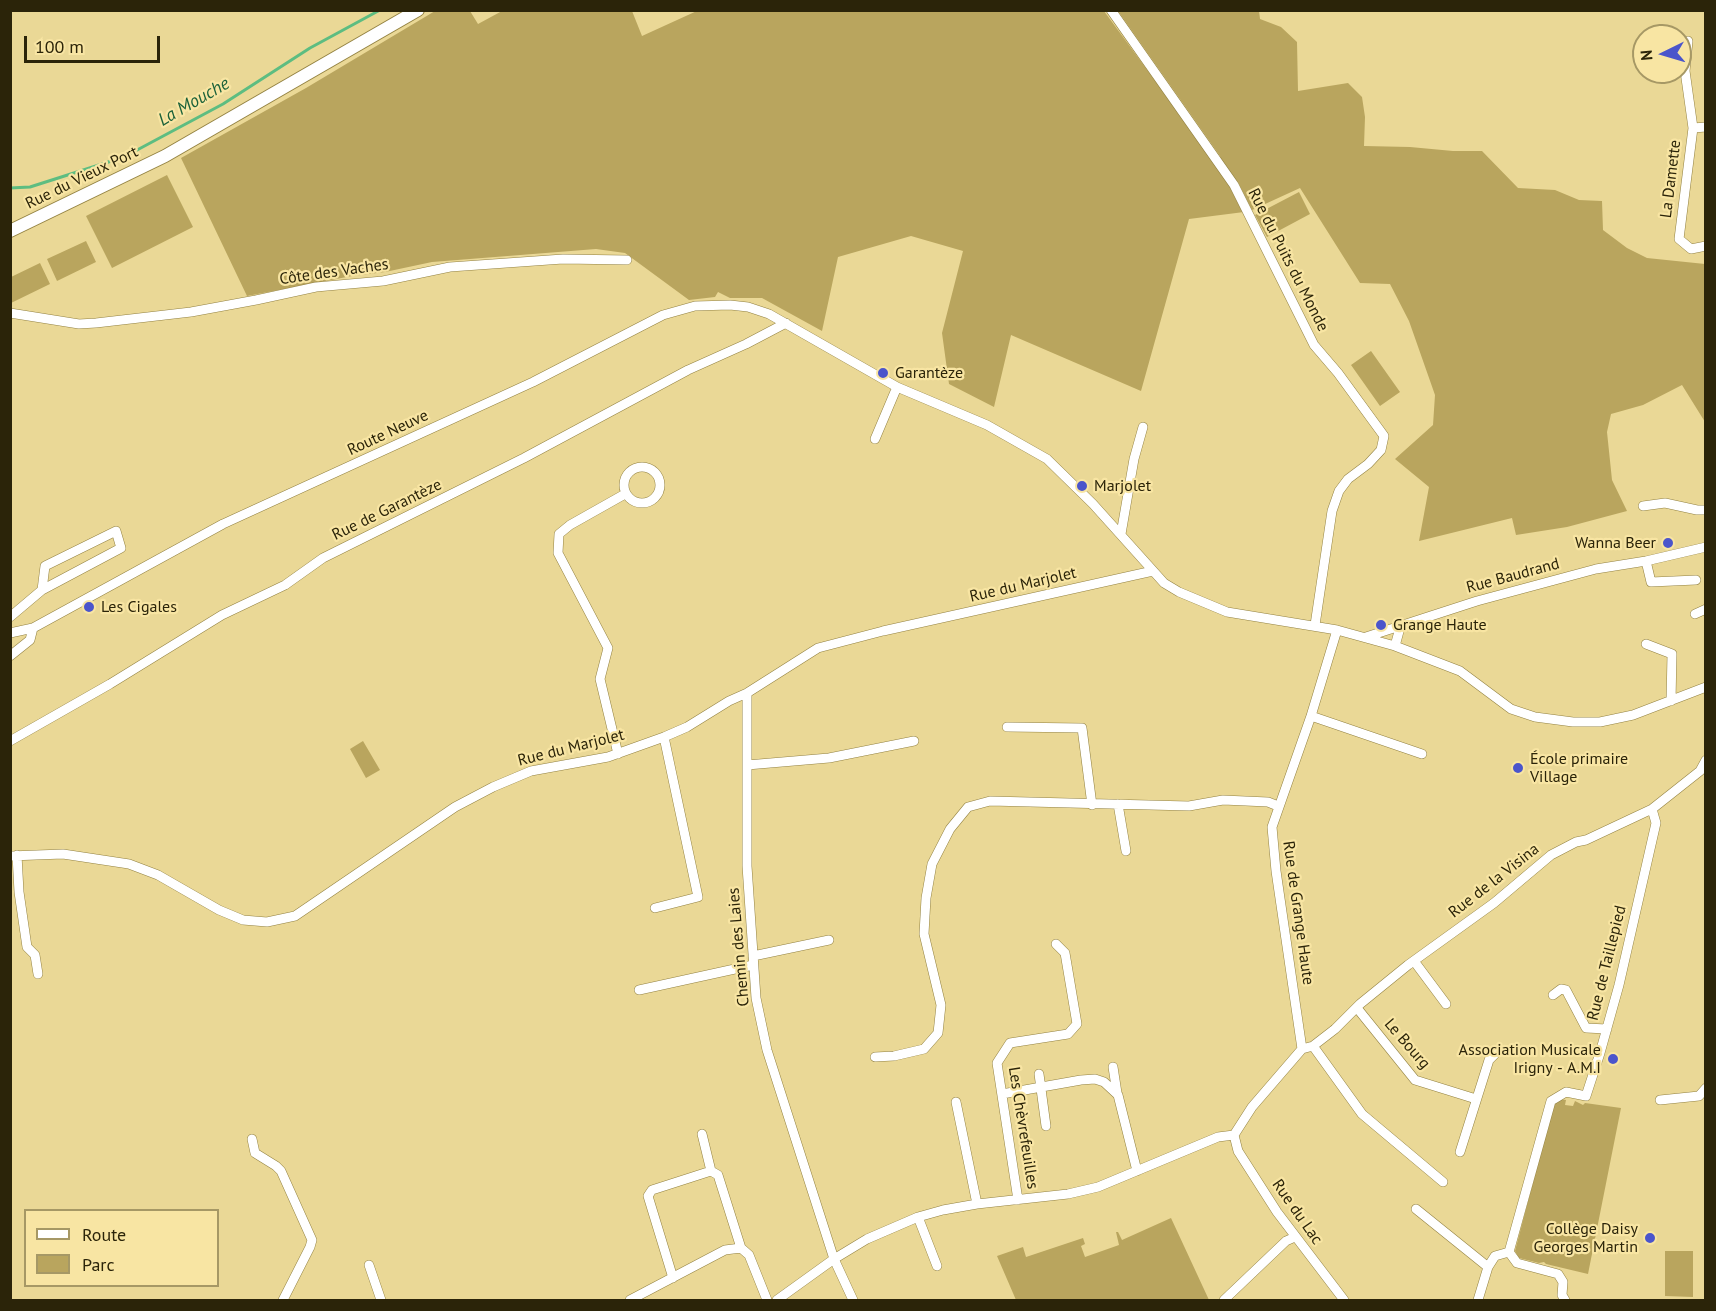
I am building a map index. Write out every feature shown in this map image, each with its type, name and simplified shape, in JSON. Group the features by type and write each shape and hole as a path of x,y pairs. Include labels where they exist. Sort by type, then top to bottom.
{"main road":[{"name":"Rue du Vieux Port","path":"10,231 165,156 418,10"}],"street":[{"name":"Rue du Puits du Monde","path":"1112,10 1234,185 1314,345 1338,373 1384,436 1381,450 1368,464 1348,479 1339,491 1332,512 1315,625"},
{"name":"La Damette","path":"1687,84 1693,128 1680,239 1691,249 1706,246"},
{"name":"La Damette","path":"1693,128 1706,127"},
{"name":"Côte des Vaches","path":"10,313 79,324 96,324 191,312 316,287 383,281 450,267 553,259 627,260"},
{"name":"Route Neuve","path":"10,633 33,628 224,524 541,378 663,315 695,306 730,305 758,310 786,323 897,387 987,425 1047,459 1121,534 1164,583 1179,592 1227,612 1315,625 1395,646 1460,671 1511,709 1535,717 1573,722 1600,722 1633,715 1706,687"},
{"name":"Rue de Garantèze","path":"10,741 110,684 222,615 285,585 323,558 524,458 688,370 786,323"},
{"path":"875,439 897,387"},
{"path":"1121,534 1134,459 1143,427"},
{"path":"645,467 655,472 658,477 659,491 654,499 648,502 635,502 625,494 626,476 634,468 645,467"},
{"path":"618,754 600,679 608,648 558,553 559,534 570,525 625,494"},
{"path":"1643,506 1665,503 1706,510"},
{"path":"10,617 42,590 121,548 117,531 45,566 42,590"},
{"name":"Rue Baudrand","path":"1366,637 1477,601 1596,569 1646,561 1706,547"},
{"path":"1646,561 1650,582 1696,580"},
{"name":"Rue du Marjolet","path":"38,974 34,954 27,946 14,856 63,854 129,864 158,874 219,910 243,920 267,922 295,916 455,807 493,787 531,771 618,754 664,737 687,727 824,647 883,631 1153,571"},
{"path":"1695,614 1706,609"},
{"path":"1395,646 1401,624"},
{"path":"10,656 30,640 33,628"},
{"name":"Rue de Grange Haute","path":"1302,1049 1276,871 1272,827 1311,716 1337,630"},
{"path":"1646,644 1672,654 1671,701"},
{"name":"Chemin des Laies","path":"747,693 747,866 756,998 767,1050 834,1259 853,1300"},
{"path":"1311,716 1422,754"},
{"path":"1007,727 1082,728 1092,805"},
{"path":"655,908 698,897 664,737"},
{"path":"747,765 829,758 914,741"},
{"name":"Rue de la Visina","path":"1302,1049 1313,1046 1360,1004 1414,961 1494,903 1551,855 1652,809 1700,771 1706,760"},
{"path":"875,1057 894,1056 924,1049 939,1033 941,1005 924,934 926,898 932,864 950,829 968,807 990,801 1189,806 1223,800 1268,802 1278,806"},
{"path":"1118,804 1126,851"},
{"name":"Rue de Taillepied","path":"1509,1252 1551,1101 1566,1092 1586,1096 1607,1029 1656,823 1652,809"},
{"path":"639,990 829,940"},
{"name":"Les Chèvrefeuilles","path":"1018,1200 997,1062 1010,1043 1068,1034 1077,1024 1065,953 1056,944"},
{"path":"1414,961 1446,1005"},
{"path":"1553,995 1561,989 1566,990 1586,1028 1607,1029"},
{"name":"Le Bourg","path":"1357,1008 1415,1080 1476,1099"},
{"path":"1313,1046 1362,1114 1443,1182"},
{"path":"777,1300 834,1259 867,1239 918,1217 977,1204 1068,1194 1098,1187 1218,1137 1234,1135 1252,1107 1302,1049"},
{"path":"1460,1152 1489,1060 1498,1052"},
{"path":"1113,1067 1137,1171"},
{"path":"1039,1074 1046,1126"},
{"path":"1002,1094 1095,1079 1104,1082 1118,1095"},
{"path":"1660,1100 1698,1096 1706,1088"},
{"path":"956,1102 977,1204"},
{"path":"702,1134 711,1171"},
{"name":"Rue du Lac","path":"1234,1135 1238,1151 1295,1237 1344,1300"},
{"path":"252,1138 255,1154 281,1171 312,1240 283,1300"},
{"path":"673,1278 648,1196 652,1190 711,1171 718,1174 741,1248 749,1255 767,1300"},
{"path":"1416,1209 1488,1267"},
{"path":"918,1217 937,1266"},
{"path":"1224,1300 1286,1241 1295,1237"},
{"path":"630,1300 725,1250 741,1248"},
{"path":"1478,1300 1488,1267 1494,1256 1509,1252 1517,1263 1558,1274 1563,1282 1562,1295 1565,1300"},
{"path":"369,1265 381,1300"}],"green space":[{"path":"699,10 1104,11 1232,186 1244,212 1189,219 1141,391 1011,335 994,407 949,384 942,333 963,251 911,236 838,257 822,331 762,298 730,298 718,292 715,297 689,300 625,253 596,249 432,262 247,296 181,158 306,88 435,11 470,11 478,24 502,11 632,11 642,36"},
{"path":"1118,11 1259,11 1260,19 1281,27 1297,42 1298,91 1348,83 1362,97 1365,117 1364,146 1482,151 1518,188 1555,190 1579,200 1602,201 1603,230 1627,248 1647,258 1705,264 1705,422 1682,385 1643,405 1611,414 1607,432 1612,480 1627,511 1567,527 1516,535 1512,518 1419,541 1429,487 1395,459 1433,425 1435,395 1409,321 1390,284 1360,283 1300,188 1252,210 1238,182 1222,164 1220,156"},
{"path":"167,175 193,227 112,268 86,216"},
{"path":"1299,192 1310,214 1267,237 1255,215"},
{"path":"86,241 96,262 57,281 47,259"},
{"path":"40,263 50,284 11,303 11,277"},
{"path":"1371,351 1400,392 1380,406 1351,365"},
{"path":"363,741 380,770 366,778 350,749"},
{"path":"1559,1099 1566,1100 1565,1105 1573,1106 1575,1101 1583,1105 1585,1103 1621,1108 1588,1274 1519,1258 1515,1251 1554,1103"},
{"path":"1171,1218 1209,1300 1016,1300 997,1256 1023,1247 1026,1257 1083,1238 1085,1244 1081,1246 1085,1257 1119,1245 1116,1232 1122,1240"},
{"path":"1665,1251 1693,1251 1693,1297 1665,1296"}],"waterway":[{"name":"La Mouche","path":"10,188 30,187 124,157 223,104 310,48 380,10"}],"place":[{"name":"Garantèze","path":"883,373"},
{"name":"Marjolet","path":"1082,486"},
{"name":"Wanna Beer","path":"1668,543"},
{"name":"Les Cigales","path":"89,607"},
{"name":"Grange Haute","path":"1381,625"},
{"name":"École primaire Village","path":"1518,768"},
{"name":"Association Musicale Irigny - A.M.I","path":"1613,1059"},
{"name":"Collège Daisy Georges Martin","path":"1650,1238"}]}
